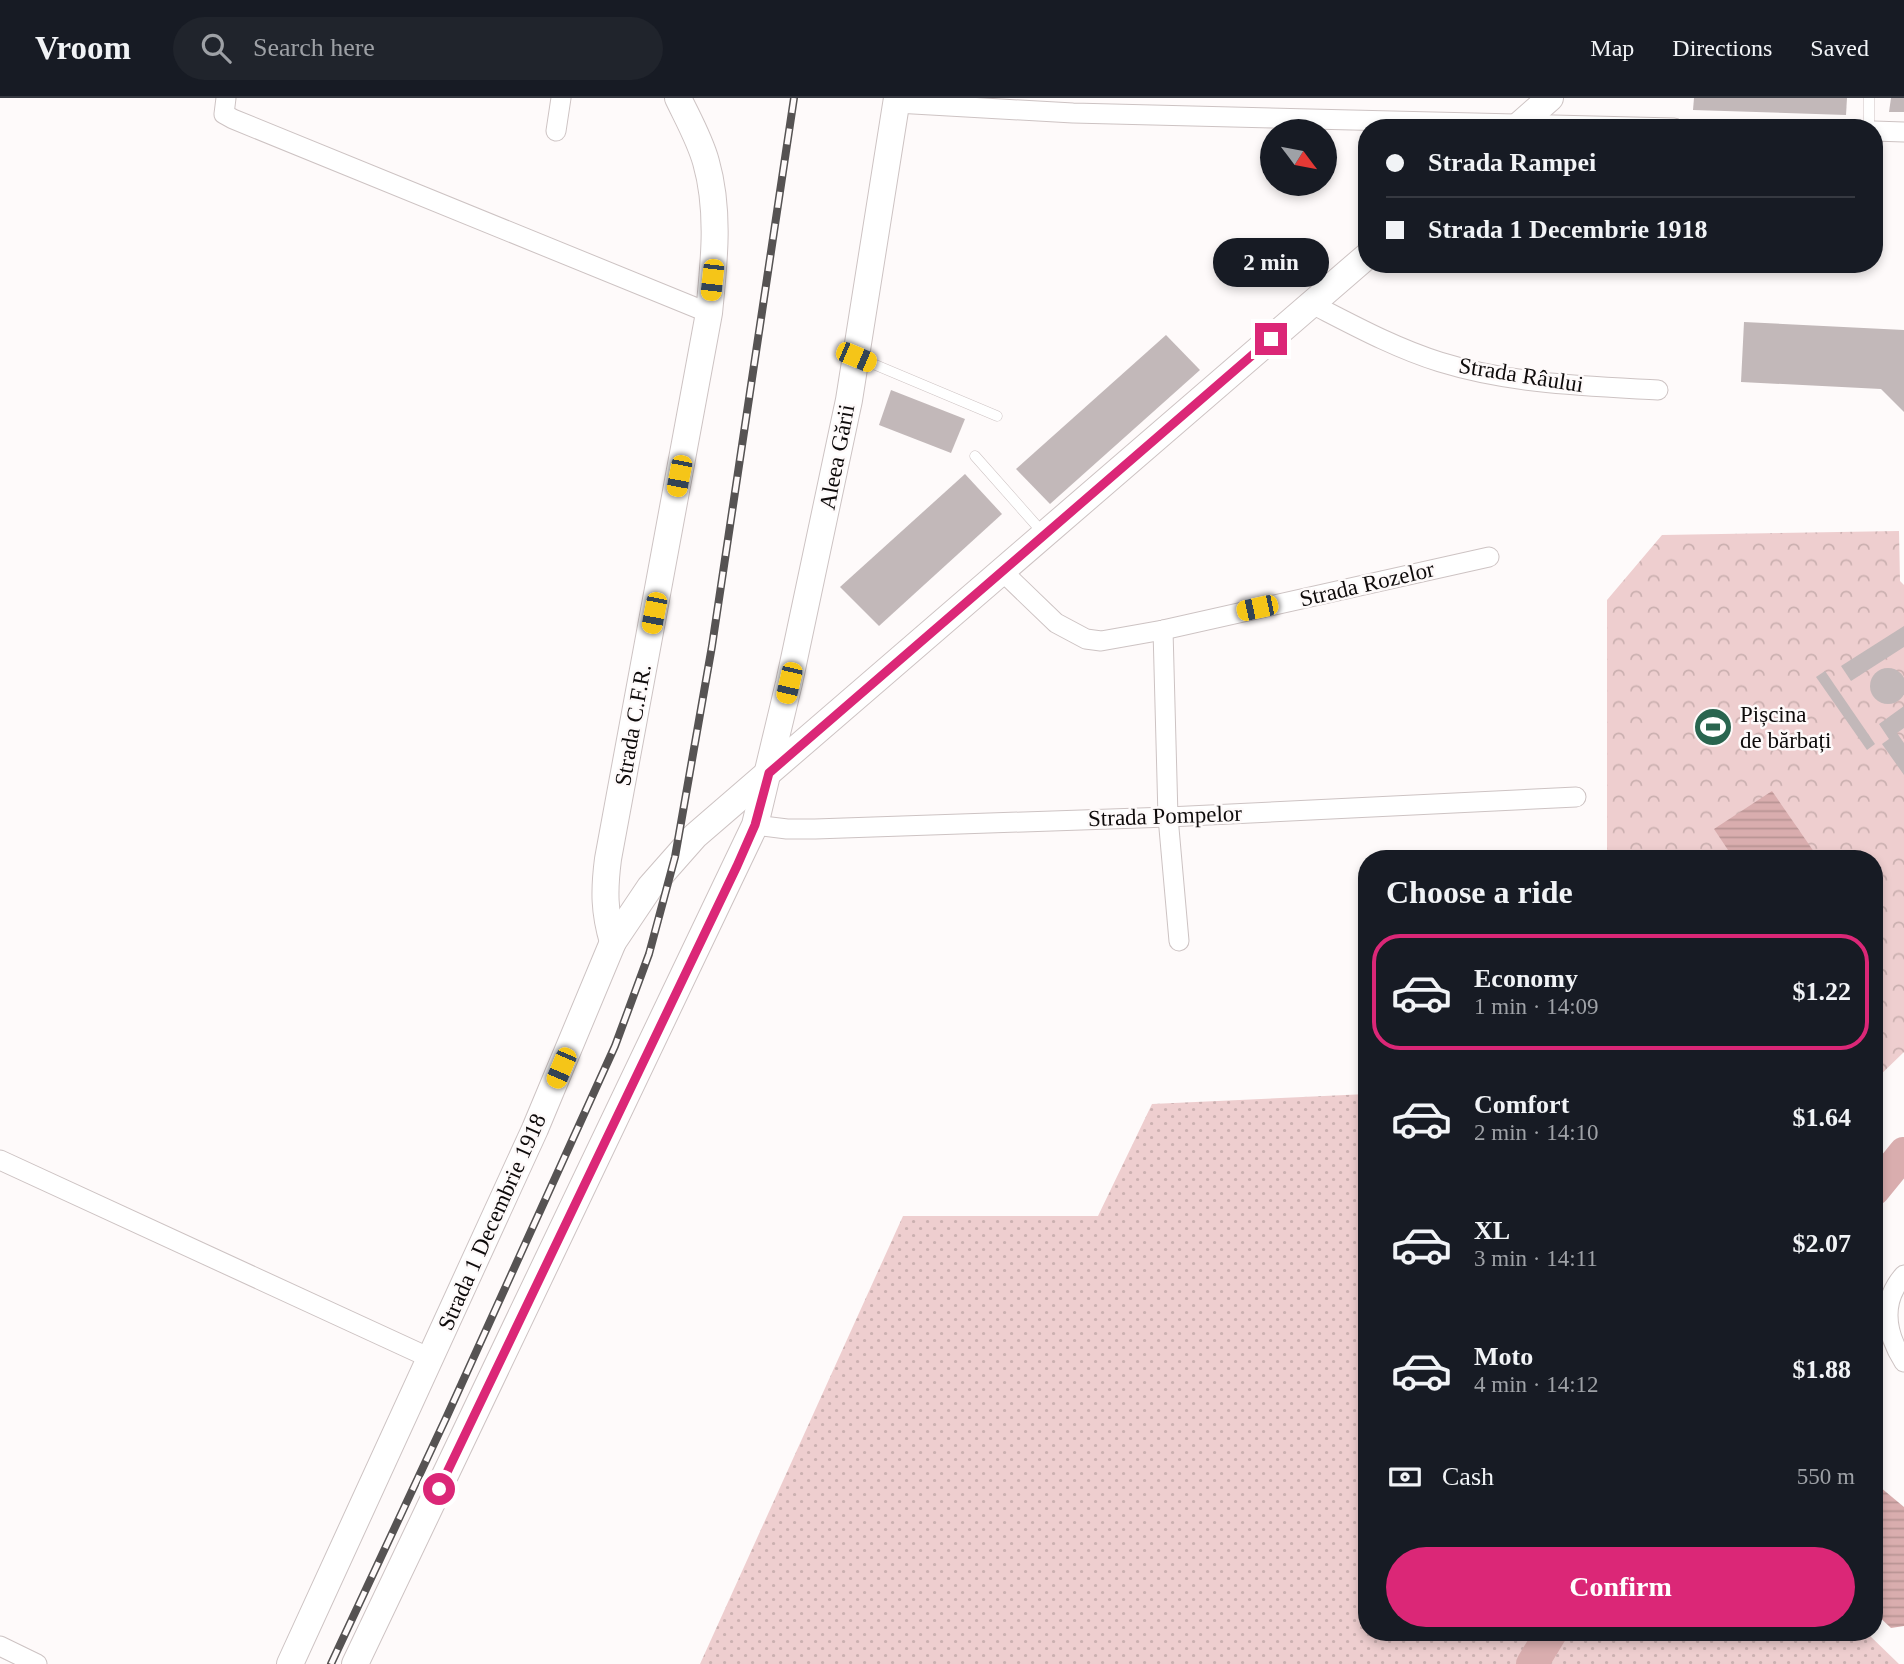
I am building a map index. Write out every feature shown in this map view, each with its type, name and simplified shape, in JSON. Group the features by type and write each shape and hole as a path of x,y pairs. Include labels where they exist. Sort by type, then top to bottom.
{"street":[{"path":"556,131 561,98"},
{"name":"Strada C.F.R.","path":"613,942 606,916 604,887 608,859 709,313 715,222 713,192 706,160 678,98"},
{"path":"1525,119 1550,98"},
{"path":"897,101 1073,105 1369,119"},
{"name":"Aleea Gării","path":"355,1664 755,825 769,773 832,486 856,357 897,101"},
{"path":"225,106 246,124 709,313"},
{"path":"1883,131 1904,132"},
{"name":"Strada 1 Decembrie 1918","path":"290,1664 535,1129 613,942 650,887 695,836 1358,264"},
{"name":"Strada Râului","path":"1312,304 1368,333 1438,361 1497,376 1555,384 1658,390"},
{"name":"Strada Rozelor","path":"1003,572 1056,623 1086,639 1117,639 1489,557"},
{"path":"1163,630 1168,817 1179,941"},
{"name":"Strada Pompelor","path":"755,825 815,830 1168,817 1576,797"},
{"path":"0,1160 430,1358"},
{"path":"1904,1275 1892,1293 1887,1311 1889,1330 1904,1362"},
{"path":"8,1655 37,1664"}],"lane":[{"path":"1869,98 1869,119"},
{"path":"856,357 997,416"},
{"path":"975,456 1045,535"}],"green space":[{"path":"1899,531 1900,581 1904,585 1904,1052 1883,1072 1883,850 1607,850 1607,600 1662,535"},
{"path":"1358,1094 1358,1641 1875,1641 1899,1664 700,1664 903,1216 1098,1216 1152,1104"}],"shaded area":[{"name":"Pișcina de bărbați","path":"1713,710 1725,715 1730,727 1725,739 1713,744 1701,739 1696,727 1701,715"},
{"path":"1772,791 1813,850 1728,850 1714,829"},
{"path":"1883,1490 1904,1507 1904,1626 1891,1628 1883,1620"}],"building":[{"path":"1694,98 1847,98 1846,115 1693,110"},
{"path":"1891,98 1904,98 1904,112 1889,112"},
{"path":"1744,322 1904,330 1904,412 1881,389 1741,382"},
{"path":"1166,335 1200,370 1050,504 1016,469"},
{"path":"891,390 965,419 951,453 879,425"},
{"path":"965,474 1002,514 879,626 840,587"},
{"path":"1904,626 1904,647 1851,681 1841,666"},
{"path":"1888,668 1901,673 1905,679 1905,693 1901,699 1888,704 1875,699 1870,686 1875,673"},
{"path":"1825,671 1875,744 1867,750 1816,677"},
{"path":"1904,706 1904,728 1897,733 1904,743 1904,775 1882,744 1889,739 1879,724"}],"waterway":[{"path":"1883,1179 1904,1153"},
{"path":"1532,1664 1546,1641"}],"railway":[{"path":"331,1664 615,1046 649,954 675,857 712,646 794,98"}],"place":[{"name":"Pișcina de bărbați","path":"1713,727"}],"route":[{"path":"439,1489 737,866 755,825 769,773 1271,339"}]}
